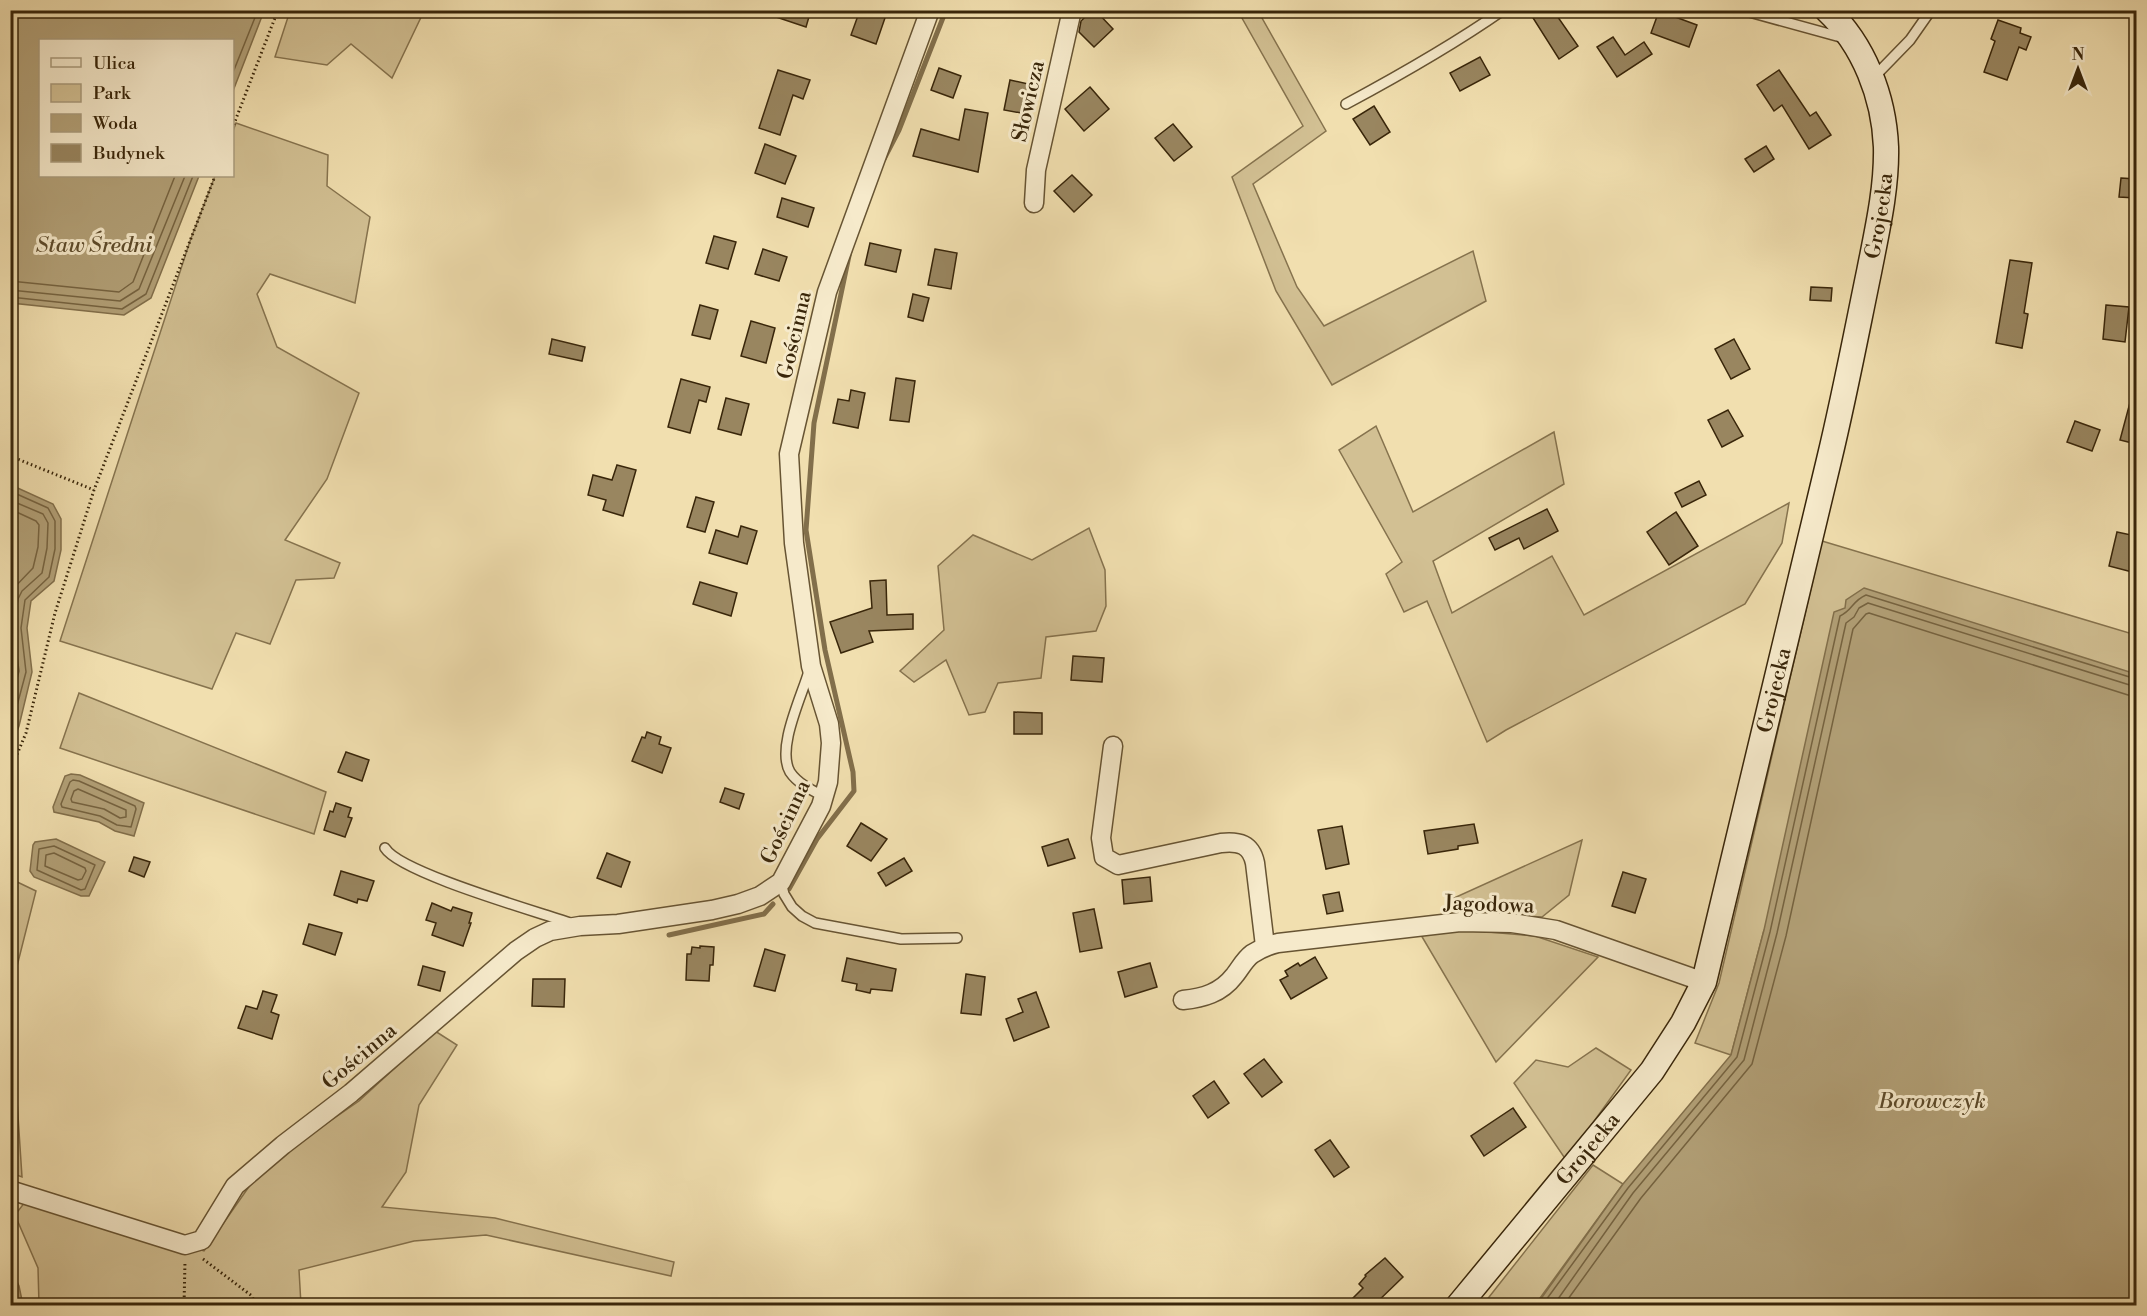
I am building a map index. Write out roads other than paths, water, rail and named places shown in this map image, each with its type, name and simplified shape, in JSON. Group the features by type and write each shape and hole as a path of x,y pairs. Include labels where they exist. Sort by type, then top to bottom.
{"street":[{"name":"Gościnna","path":"10,1190 185,1245 202,1240 235,1186 283,1145 351,1094 516,951 542,934 580,926 638,921 728,907 760,896 781,882 825,797 830,768 830,733 811,666 794,543 789,454 827,292 930,10"},
{"name":"Słowicza","path":"1034,202 1036,170 1072,10"},
{"name":"Grojecka","path":"1458,1305 1652,1071 1683,1023 1704,982 1840,410 1878,226 1884,181 1886,146 1882,112 1872,79 1851,39 1827,10"},
{"path":"1113,746 1101,838 1104,856 1118,865 1221,843 1243,844 1251,850 1256,863 1265,946"},
{"name":"Jagodowa","path":"1183,1000 1202,998 1218,991 1230,981 1247,958 1265,946 1294,939 1460,922 1512,923 1556,930 1704,982"}],"lane":[{"path":"1346,104 1461,39 1503,10"},
{"path":"1742,10 1851,39"},
{"path":"1872,79 1910,40 1930,10"},
{"path":"811,666 787,742 786,753 791,774 825,797"},
{"path":"386,848 396,858 430,875 580,926"},
{"path":"781,882 789,904 799,914 812,921 900,939 957,938"}],"water":[{"name":"Staw Średni","path":"11,10 264,11 234,88 234,39 39,39 39,177 199,177 151,298 124,315 11,303"},
{"path":"11,485 53,504 61,519 61,550 54,581 31,601 27,628 32,672 19,726 11,747"},
{"name":"Borowczyk","path":"1864,588 2136,674 2136,1305 1540,1305 1540,1300 1623,1184 1731,1055 1764,930 1834,612 1845,608 1846,600"},
{"path":"80,775 144,803 134,836 115,831 99,822 54,812 53,807 65,776"},
{"path":"56,839 105,862 89,896 81,896 34,877 30,871 35,842"},
{"path":"11,1268 19,1286 23,1305 11,1305"}],"waterway":[{"path":"884,159 899,130 946,10"},
{"path":"789,889 817,839 854,791 853,772 825,650 806,530 814,423 850,251"},
{"path":"669,935 764,914 773,904"}]}
